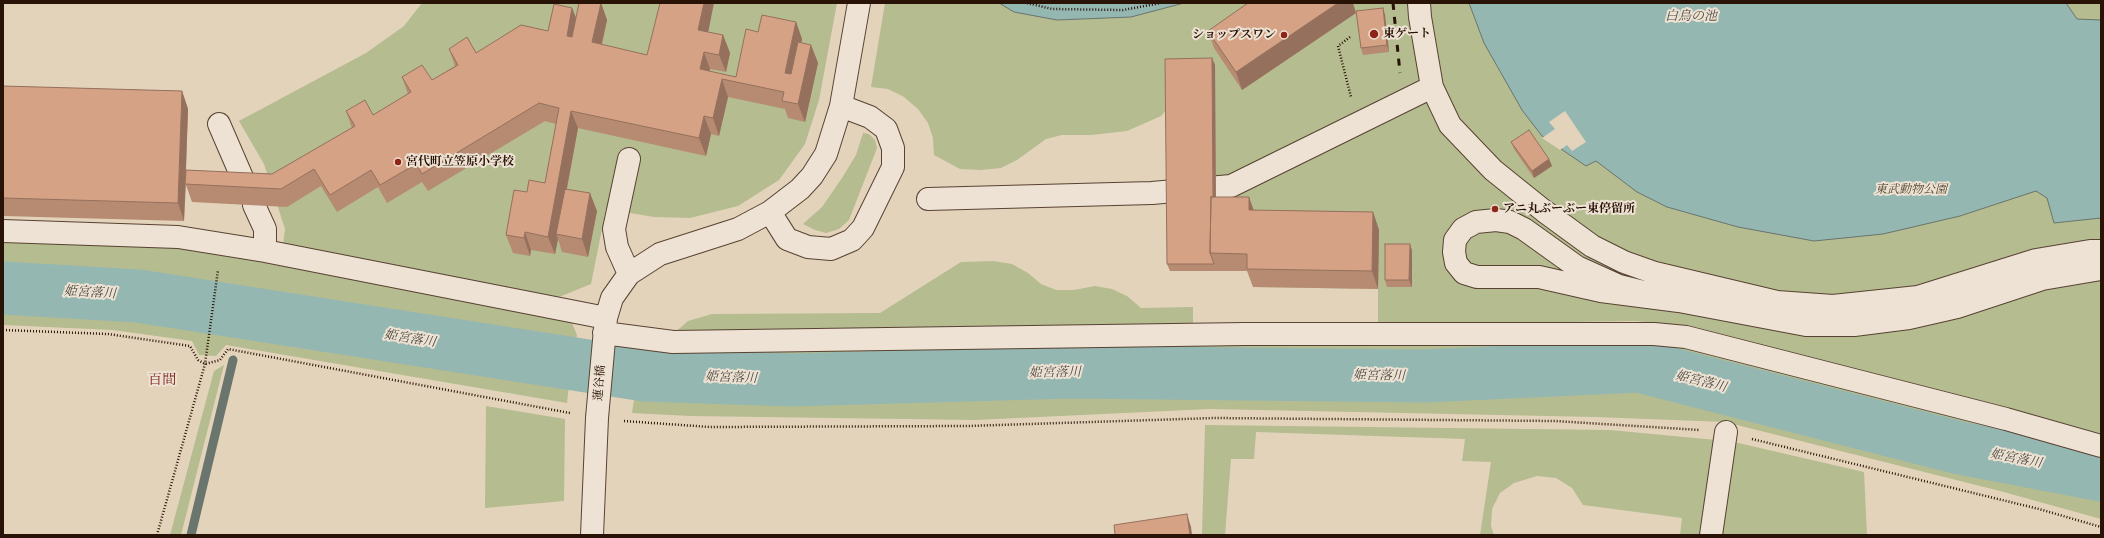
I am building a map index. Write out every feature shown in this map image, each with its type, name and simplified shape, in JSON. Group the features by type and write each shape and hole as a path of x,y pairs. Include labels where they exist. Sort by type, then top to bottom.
{"street":[{"path":"629,159 614,229 617,247 629,274 660,254 738,229 770,212 800,189 812,176 826,154 841,106 859,3"},
{"path":"1419,3 1420,18 1432,87 1450,126 1493,170 1592,246 1624,262 1720,289 1777,302 1833,306 1918,297 2036,260 2090,250 2101,251"},
{"path":"928,199 1152,193 1231,186 1432,87"},
{"path":"770,212 787,239 808,247 831,249 852,240 863,228 893,167 893,148 886,129 870,117 841,106"},
{"path":"219,124 265,229 265,251"},
{"path":"1679,302 1619,286 1577,267 1524,229 1510,222 1496,220 1476,222 1463,229 1455,240 1454,252 1456,263 1464,273 1477,277 1539,277 1601,291 1679,302 1806,325 1854,325 1909,318 1957,307 2042,279 2101,269"},
{"path":"3,231 178,237 265,251 604,333 673,342 1246,334 1654,334 1701,341 2006,419 2101,446"},
{"name":"蓮谷橋","path":"592,535 597,418 604,333 612,298 629,274"},
{"path":"1711,535 1726,432"}],"path":[{"path":"1027,3 1052,9 1123,10 1161,3"},
{"path":"1350,37 1338,46 1358,123"},
{"path":"157,535 205,364 218,274 218,244"},
{"path":"3,330 108,334 190,346 198,360 205,364 220,360 228,349 571,413"},
{"path":"620,421 710,427 968,426 1214,418 1555,420 1726,432 2016,503 2101,527"}],"green space":[{"name":"宮代町立笠原小学校","path":"422,3 837,3 819,100 805,144 779,180 738,206 690,218 654,217 606,209 591,284 559,297 283,245 285,229 264,164 239,121 366,53 404,26"},
{"name":"東武動物公園","path":"885,3 2101,3 2101,437 2012,411 1691,326 1635,321 1378,325 1378,289 1253,287 1253,271 1170,271 1168,108 1161,116 1127,131 1091,135 1062,135 1046,139 1017,160 1001,168 981,170 960,169 934,155 933,138 928,123 918,109 904,97 888,89 871,87"},
{"path":"863,133 869,134 875,140 877,148 849,220 839,229 826,233 815,230 803,224 822,207 842,178 856,155"},
{"path":"3,242 184,247 571,321 577,335 574,353 466,333 119,277 3,272"},
{"path":"993,261 1012,264 1028,273 1041,284 1056,290 1074,290 1095,286 1112,289 1127,296 1141,308 1193,307 1193,324 673,334 688,321 712,314 880,313 961,262"},
{"path":"3,302 150,310 473,360 570,377 567,403 226,345 216,356 199,355 192,341 113,330 3,325"},
{"path":"1612,340 1686,344 2101,453 2101,468 1972,437 1673,358 1612,352 1446,361 1315,354 1107,360 937,361 782,368 639,363 642,345"},
{"path":"224,365 181,535 170,535 214,371"},
{"path":"1606,385 1658,387 1928,458 2101,492 2101,519 2000,491 1725,422 1595,417 1210,409 975,420 690,416 632,413 635,393 701,397 1318,394"},
{"path":"486,406 565,419 564,501 485,508"},
{"path":"1205,425 1610,430 1716,440 1703,535 1680,535 1682,518 1583,505 1572,488 1556,478 1537,476 1514,483 1500,493 1492,509 1491,526 1494,535 1480,535 1491,462 1462,461 1465,439 1256,432 1254,459 1231,459 1225,535 1202,535"},
{"path":"1734,442 1864,472 1867,535 1721,535"}],"water":[{"path":"999,3 1184,3 1131,17 1057,20 1014,12"},
{"name":"白鳥の池","path":"1469,3 2066,3 2077,19 2101,20 2101,218 2054,223 2047,198 2036,191 1960,216 1883,234 1814,241 1738,227 1667,207 1637,192 1596,161 1586,166 1542,136 1522,110 1484,43"}],"pier":[{"path":"1565,111 1586,142 1572,151 1567,145 1560,150 1542,138 1555,129 1549,122"}],"building":[{"path":"579,3 601,3 592,42 647,55 660,3 704,3 698,30 723,35 719,55 704,52 700,69 736,77 746,29 758,32 762,15 796,22 785,73 791,74 798,42 811,45 798,104 782,101 784,92 722,79 713,118 704,116 699,138 571,111 548,237 525,232 524,238 506,235 514,190 527,192 529,180 545,183 559,108 539,103 422,174 416,164 380,185 371,170 330,195 314,169 281,189 185,184 186,170 272,174 355,126 346,111 365,100 373,115 411,92 402,77 422,65 432,80 458,65 449,49 467,37 476,53 521,25 548,31 554,4 572,8 567,36 572,37"},
{"path":"1248,3 1338,3 1236,72 1208,31"},
{"path":"1383,8 1387,45 1361,48 1356,11"},
{"path":"1212,58 1213,197 1211,197 1210,253 1214,264 1167,264 1165,59"},
{"path":"3,86 182,91 178,203 3,198"},
{"path":"1529,130 1549,159 1532,171 1511,142"},
{"path":"565,189 590,193 582,239 556,234"},
{"path":"1211,197 1249,197 1249,210 1373,212 1372,271 1247,269 1247,254 1210,253"},
{"path":"1385,244 1410,244 1409,280 1385,280"},
{"path":"1187,514 1190,535 1115,535 1114,525"}],"waterway":[{"name":"姫宮落川","path":"3,288 138,296 645,375 791,380 1070,372 1424,376 1639,366 1960,448 2101,475"},
{"path":"191,535 233,360"}],"railway":[{"path":"1393,3 1400,73"}],"place":[{"name":"東ゲート","path":"1374,34"},
{"name":"ショップスワン","path":"1284,35"},
{"name":"宮代町立笠原小学校","path":"398,162"},
{"name":"アニ丸ぶーぶー東停留所","path":"1495,209"}],"district":[{"name":"百間","path":"162,381"}]}
